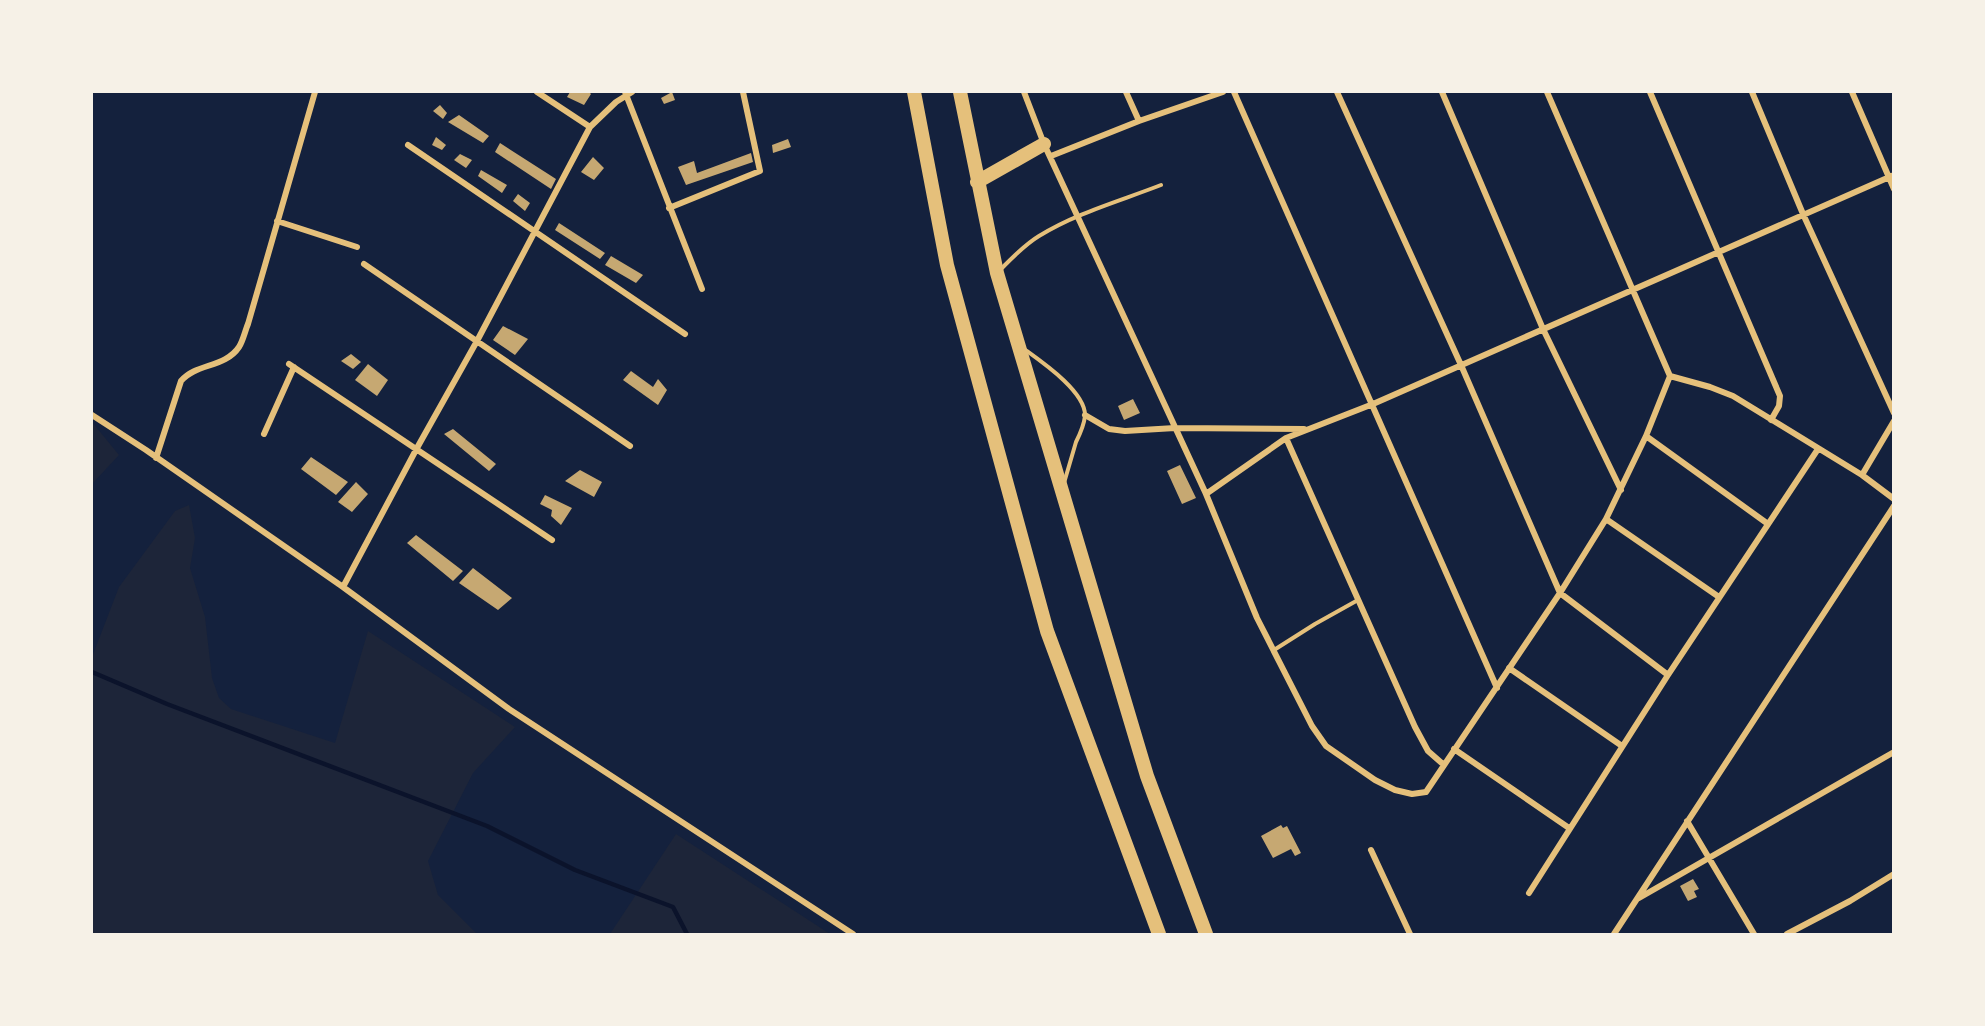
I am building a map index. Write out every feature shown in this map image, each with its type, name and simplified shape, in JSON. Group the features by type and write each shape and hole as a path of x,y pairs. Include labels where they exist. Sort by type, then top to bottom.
{"highway":[{"path":"914,92 947,265 1047,631 1159,934"},
{"path":"960,92 997,273 1018,345 1147,776 1206,934"},
{"path":"977,182 1047,150"}],"street":[{"path":"156,458 181,381 186,374 221,362 238,347 248,324 315,92"},
{"path":"537,92 590,127"},
{"path":"669,208 760,171 743,92"},
{"path":"1023,92 1047,150 1206,494 1257,618 1312,726 1326,746 1337,755 1375,780 1395,790 1412,794 1426,792 1560,593 1606,519 1646,436 1670,376 1547,92"},
{"path":"1126,92 1139,121"},
{"path":"1047,150 1223,92"},
{"path":"1234,92 1497,688"},
{"path":"1337,92 1461,365 1560,593 1668,675"},
{"path":"1442,92 1543,329 1621,490"},
{"path":"1650,92 1780,396 1779,406 1771,420"},
{"path":"1752,92 1803,214 1893,413"},
{"path":"1852,92 1891,176 1893,189"},
{"path":"343,587 590,127 627,93 669,208 702,289"},
{"path":"408,145 685,334"},
{"path":"1206,494 1286,438 1373,404 1891,176"},
{"path":"277,221 357,246"},
{"path":"364,264 630,446"},
{"path":"264,434 292,365 552,540"},
{"path":"1670,376 1733,396 1862,475 1893,500"},
{"path":"1085,415 1109,429 1125,431 1308,429"},
{"path":"92,416 343,587 509,709 853,934"},
{"path":"1862,475 1893,421"},
{"path":"1646,436 1768,524"},
{"path":"1286,438 1415,728 1428,751 1444,765"},
{"path":"1529,893 1668,675 1818,449"},
{"path":"1614,934 1893,506"},
{"path":"1606,519 1719,597"},
{"path":"1509,668 1622,746"},
{"path":"1454,750 1569,828"},
{"path":"1636,900 1893,752"},
{"path":"1688,821 1754,934"},
{"path":"1371,850 1410,934"},
{"path":"1787,934 1850,901 1893,874"}],"lane":[{"path":"997,273 1039,236 1078,217 1161,185"},
{"path":"1018,345 1040,361 1083,402 1085,415 1062,491"},
{"path":"1274,651 1315,624 1358,600"}],"shaded area":[{"path":"92,422 119,455 92,484"},
{"path":"189,505 195,538 190,568 205,617 212,678 219,698 231,709 335,743 368,631 515,727 473,773 428,861 438,895 475,934 92,934 92,657 119,587 175,511"},
{"path":"676,834 830,934 610,934"}],"building":[{"path":"570,92 589,92 591,94 584,105 567,97"},
{"path":"672,92 675,100 664,104 661,98"},
{"path":"440,105 447,113 443,119 433,111"},
{"path":"459,115 489,136 483,143 448,122"},
{"path":"436,137 446,145 442,150 432,145"},
{"path":"788,139 791,147 773,153 772,145"},
{"path":"500,143 556,179 551,189 495,152"},
{"path":"751,153 753,162 686,185 678,167 694,161 697,173"},
{"path":"460,154 472,160 466,168 454,160"},
{"path":"593,157 604,168 594,180 581,172"},
{"path":"481,170 507,185 502,193 478,176"},
{"path":"518,194 530,203 525,211 513,201"},
{"path":"559,223 605,253 600,259 555,230"},
{"path":"611,256 643,275 636,283 605,265"},
{"path":"503,326 528,339 515,355 493,340"},
{"path":"351,354 361,362 353,369 341,361"},
{"path":"368,364 388,380 377,396 355,380"},
{"path":"631,371 653,387 658,379 667,390 658,405 623,380"},
{"path":"1133,399 1140,413 1124,420 1118,406"},
{"path":"453,429 496,464 489,471 444,434"},
{"path":"311,457 348,482 336,495 301,469"},
{"path":"1180,465 1196,498 1182,504 1167,471"},
{"path":"580,470 602,482 594,497 565,481"},
{"path":"356,482 368,494 352,512 338,502"},
{"path":"545,495 572,508 561,525 551,516 552,510 540,504"},
{"path":"416,535 463,571 453,581 407,543"},
{"path":"473,568 512,598 498,610 459,583"},
{"path":"1281,825 1283,828 1287,826 1301,853 1295,856 1291,849 1273,858 1261,836"},
{"path":"1693,879 1699,889 1694,891 1697,897 1688,901 1680,886"}],"waterway":[{"path":"92,672 167,704 487,826 575,870 673,907 687,934"}]}
